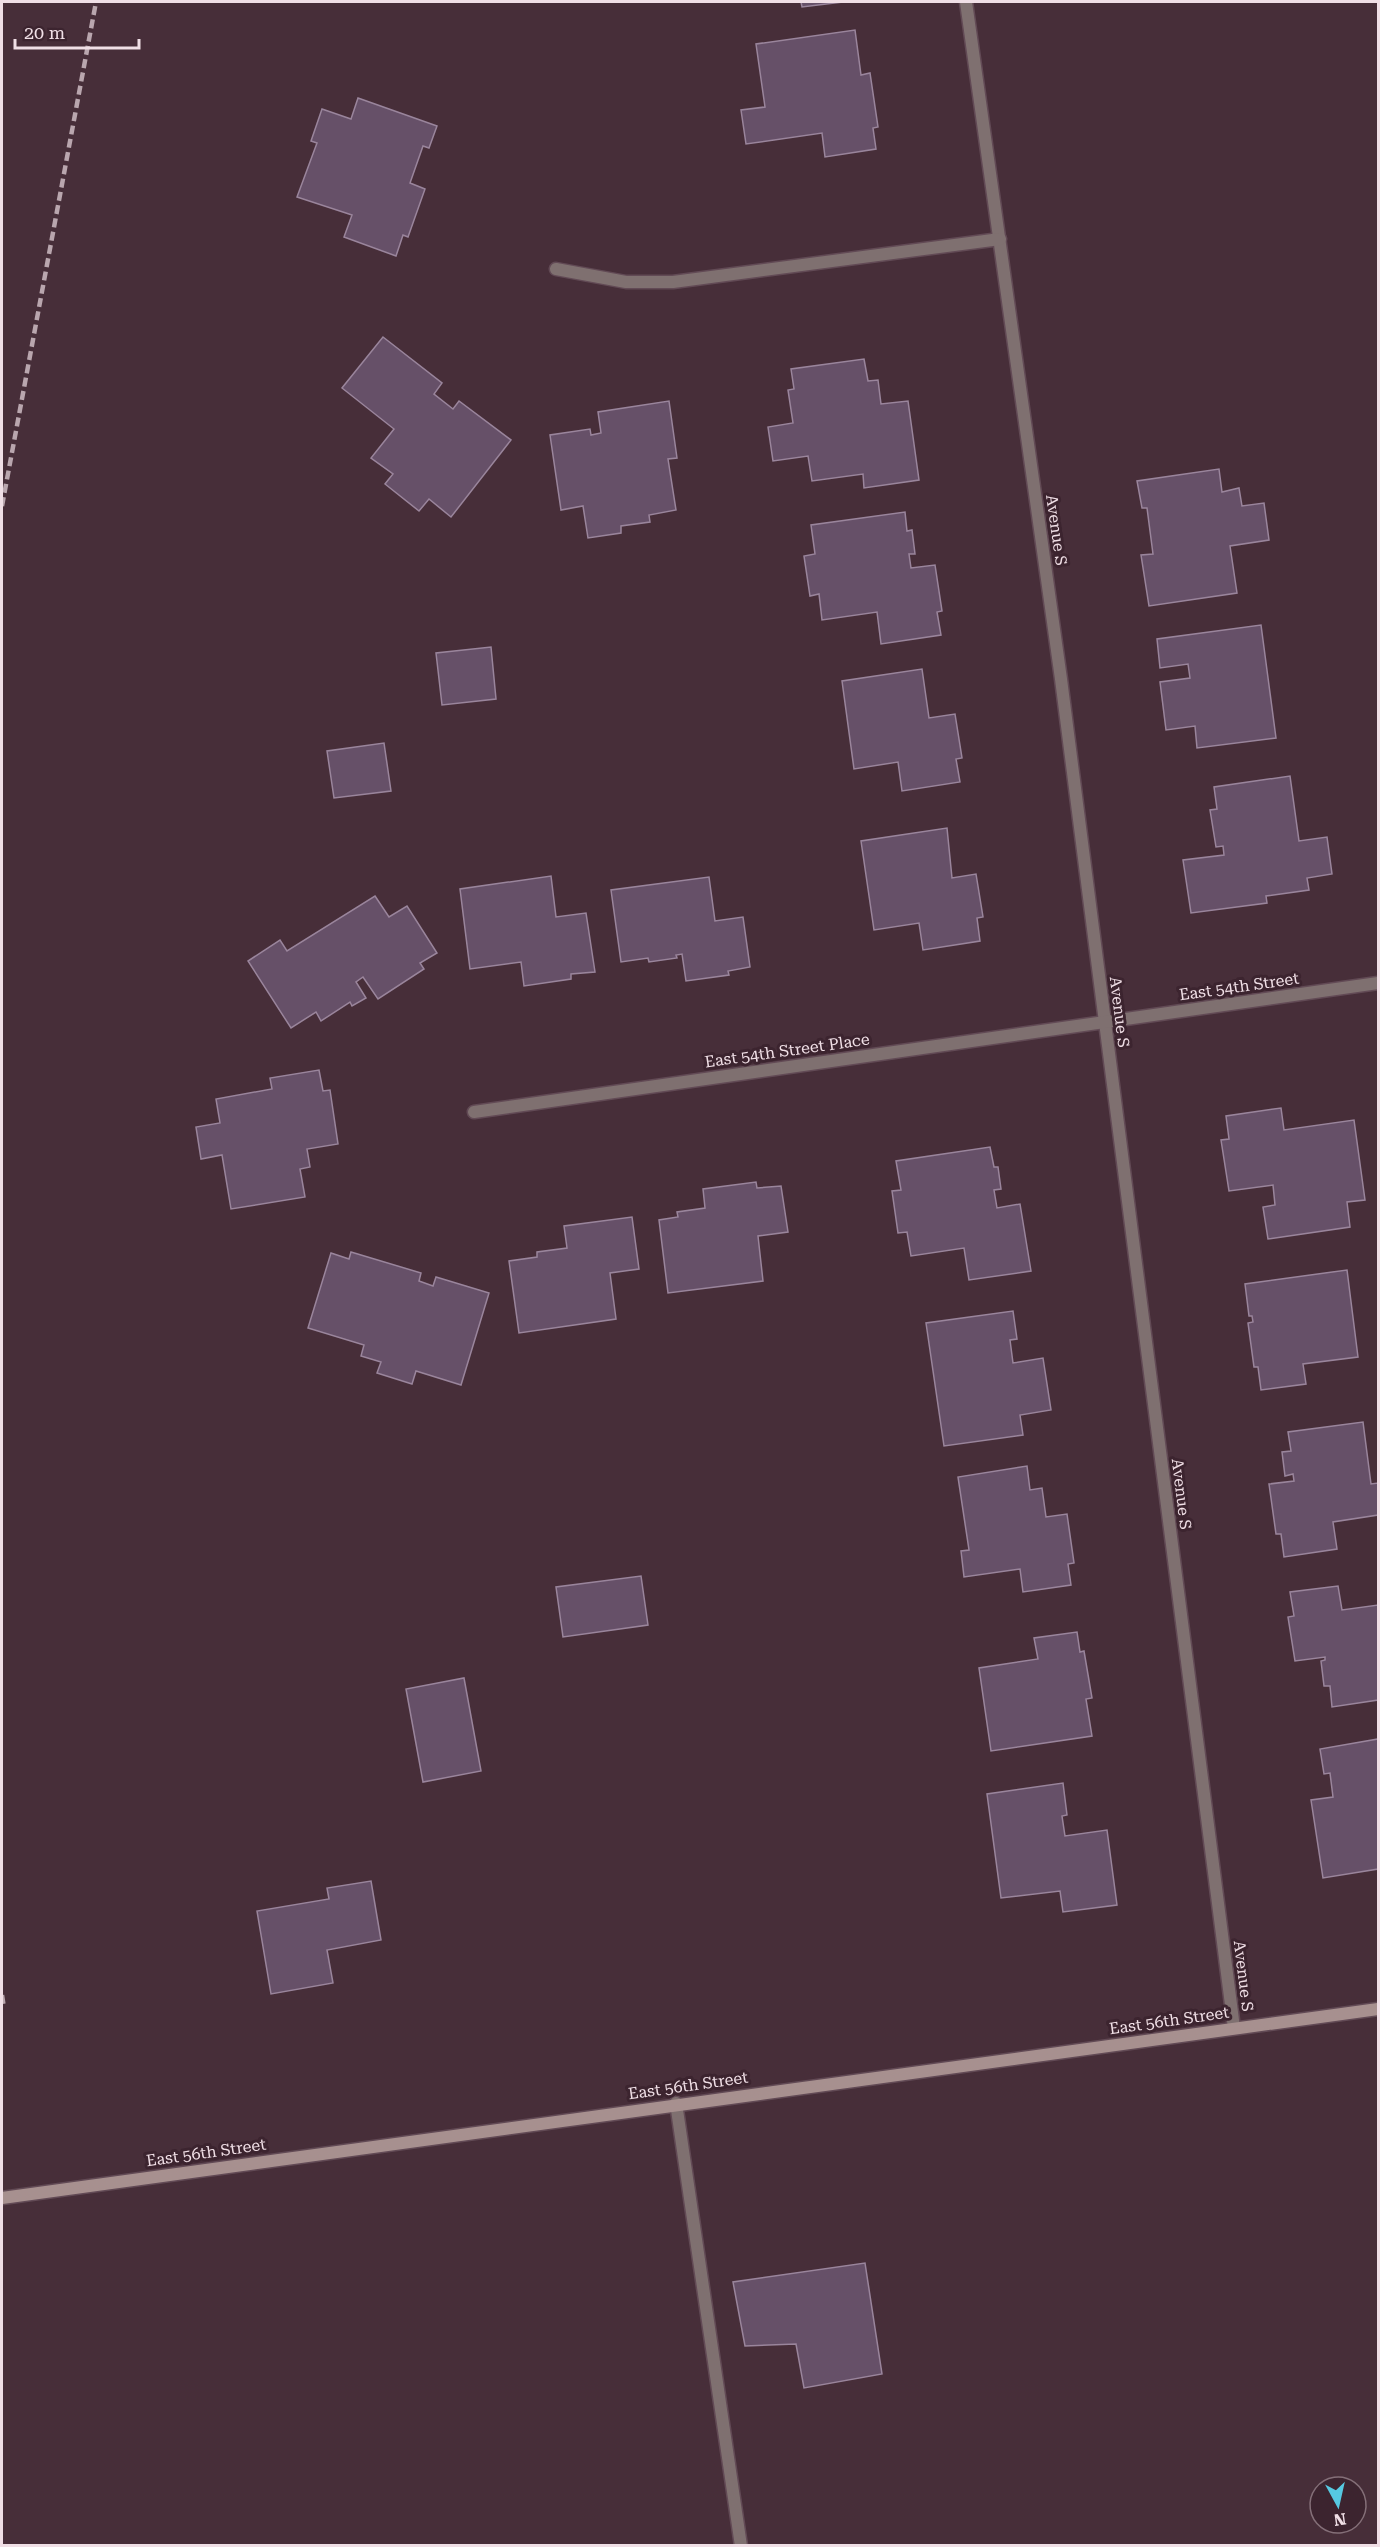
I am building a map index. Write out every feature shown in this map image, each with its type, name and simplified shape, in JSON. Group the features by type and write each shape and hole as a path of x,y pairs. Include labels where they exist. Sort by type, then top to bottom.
{"main road":[{"name":"East 56th Street","path":"2,2198 676,2103 1378,2009"}],"street":[{"name":"Avenue S","path":"966,2 1105,1021 1234,2028"},
{"path":"556,269 626,282 673,282 1000,238"},
{"name":"East 54th Street","path":"1105,1021 1378,983"},
{"name":"East 54th Street Place","path":"474,1112 1105,1021"},
{"path":"676,2103 741,2546"}],"building":[{"path":"801,2 843,2 802,7"},
{"path":"855,30 861,75 870,73 878,127 873,128 876,149 825,157 822,133 746,144 741,110 765,107 756,44"},
{"path":"358,98 437,126 429,148 423,146 410,183 425,189 408,237 403,235 396,256 344,237 352,215 297,197 317,143 311,141 322,109 351,119"},
{"path":"383,337 442,383 434,394 453,409 459,401 511,440 451,517 429,499 419,511 385,484 393,474 371,458 394,429 342,388"},
{"path":"864,359 868,381 878,380 881,404 908,401 919,480 864,488 863,474 812,481 808,456 773,461 768,427 793,423 788,390 794,389 791,369"},
{"path":"669,401 677,458 668,459 676,510 649,515 650,522 621,526 621,533 588,538 583,506 561,510 550,435 590,429 591,435 601,433 598,412"},
{"path":"1219,469 1222,492 1239,488 1242,506 1264,503 1269,540 1230,546 1237,593 1149,606 1141,555 1153,554 1147,508 1142,508 1137,481"},
{"path":"905,512 907,531 912,530 915,554 909,554 911,568 935,565 942,611 937,612 941,635 881,644 877,612 822,620 819,594 810,596 804,556 815,554 811,525"},
{"path":"1261,625 1276,738 1197,748 1195,726 1166,730 1160,682 1190,678 1188,664 1160,668 1157,639"},
{"path":"491,647 496,699 442,705 436,653"},
{"path":"922,669 929,718 955,714 962,758 956,759 960,782 902,791 898,762 854,769 842,681"},
{"path":"384,743 391,791 334,798 327,751"},
{"path":"1290,776 1299,841 1327,837 1332,874 1307,878 1309,890 1266,896 1267,903 1191,913 1183,860 1224,855 1223,846 1216,847 1210,810 1217,809 1214,787"},
{"path":"947,828 952,878 976,874 983,917 977,918 980,941 923,950 919,923 874,930 861,841"},
{"path":"551,876 556,917 586,913 595,972 571,974 571,979 524,986 521,962 470,969 460,889"},
{"path":"709,877 715,921 743,917 750,967 728,971 729,975 686,981 682,954 676,955 677,958 649,962 648,958 621,962 611,890"},
{"path":"375,896 389,917 407,906 437,953 420,963 424,969 378,999 363,977 356,982 366,998 352,1006 350,1002 321,1021 316,1012 291,1028 248,961 280,940 287,951"},
{"path":"319,1070 323,1091 330,1090 338,1144 307,1149 310,1167 300,1169 305,1197 231,1209 222,1155 201,1159 196,1127 220,1123 216,1099 272,1089 270,1078"},
{"path":"1281,1108 1284,1130 1354,1120 1365,1200 1347,1202 1350,1227 1268,1239 1263,1207 1275,1205 1273,1185 1229,1191 1221,1140 1229,1139 1226,1116"},
{"path":"990,1147 994,1167 998,1167 1001,1189 994,1190 997,1208 1020,1204 1031,1271 969,1280 964,1248 911,1256 907,1232 898,1233 892,1191 901,1190 896,1161"},
{"path":"756,1182 757,1188 781,1186 788,1232 758,1236 763,1281 668,1293 659,1220 678,1217 677,1212 705,1208 703,1189"},
{"path":"632,1217 639,1269 610,1273 616,1319 519,1333 509,1261 537,1257 537,1252 567,1248 564,1226"},
{"path":"351,1252 421,1273 419,1281 433,1286 436,1277 489,1293 461,1385 416,1371 412,1384 377,1373 381,1362 361,1356 364,1345 308,1328 331,1253 349,1259"},
{"path":"1347,1270 1358,1357 1303,1364 1306,1384 1261,1390 1258,1367 1254,1367 1248,1323 1253,1322 1252,1316 1249,1316 1245,1284"},
{"path":"1013,1311 1017,1339 1010,1340 1013,1363 1043,1358 1051,1410 1020,1415 1023,1435 944,1446 926,1323"},
{"path":"1363,1422 1371,1484 1378,1483 1378,1515 1333,1522 1337,1549 1284,1557 1281,1534 1276,1534 1269,1484 1294,1481 1293,1474 1285,1476 1282,1452 1291,1451 1288,1432"},
{"path":"1027,1466 1030,1490 1042,1488 1046,1517 1067,1514 1074,1563 1068,1564 1071,1585 1023,1592 1020,1569 964,1577 961,1551 969,1550 958,1477"},
{"path":"641,1576 648,1625 563,1637 556,1587"},
{"path":"1338,1586 1342,1610 1378,1605 1378,1700 1332,1707 1330,1686 1324,1686 1321,1661 1325,1660 1325,1657 1295,1661 1288,1617 1294,1616 1290,1592"},
{"path":"1077,1632 1080,1652 1084,1651 1092,1698 1086,1699 1092,1736 991,1751 979,1668 1038,1659 1034,1638"},
{"path":"464,1678 481,1771 423,1782 406,1689"},
{"path":"1378,1739 1378,1869 1323,1878 1311,1800 1333,1797 1330,1773 1324,1774 1320,1749"},
{"path":"1063,1783 1067,1815 1062,1816 1065,1836 1107,1830 1117,1905 1063,1912 1060,1891 1001,1898 987,1794"},
{"path":"371,1881 381,1940 327,1950 333,1983 271,1994 257,1911 329,1899 327,1888"},
{"path":"865,2263 882,2374 804,2388 796,2344 745,2346 733,2282"}],"railway":[{"path":"2,506 96,2"},
{"path":"2,1995 4,2008"}]}
